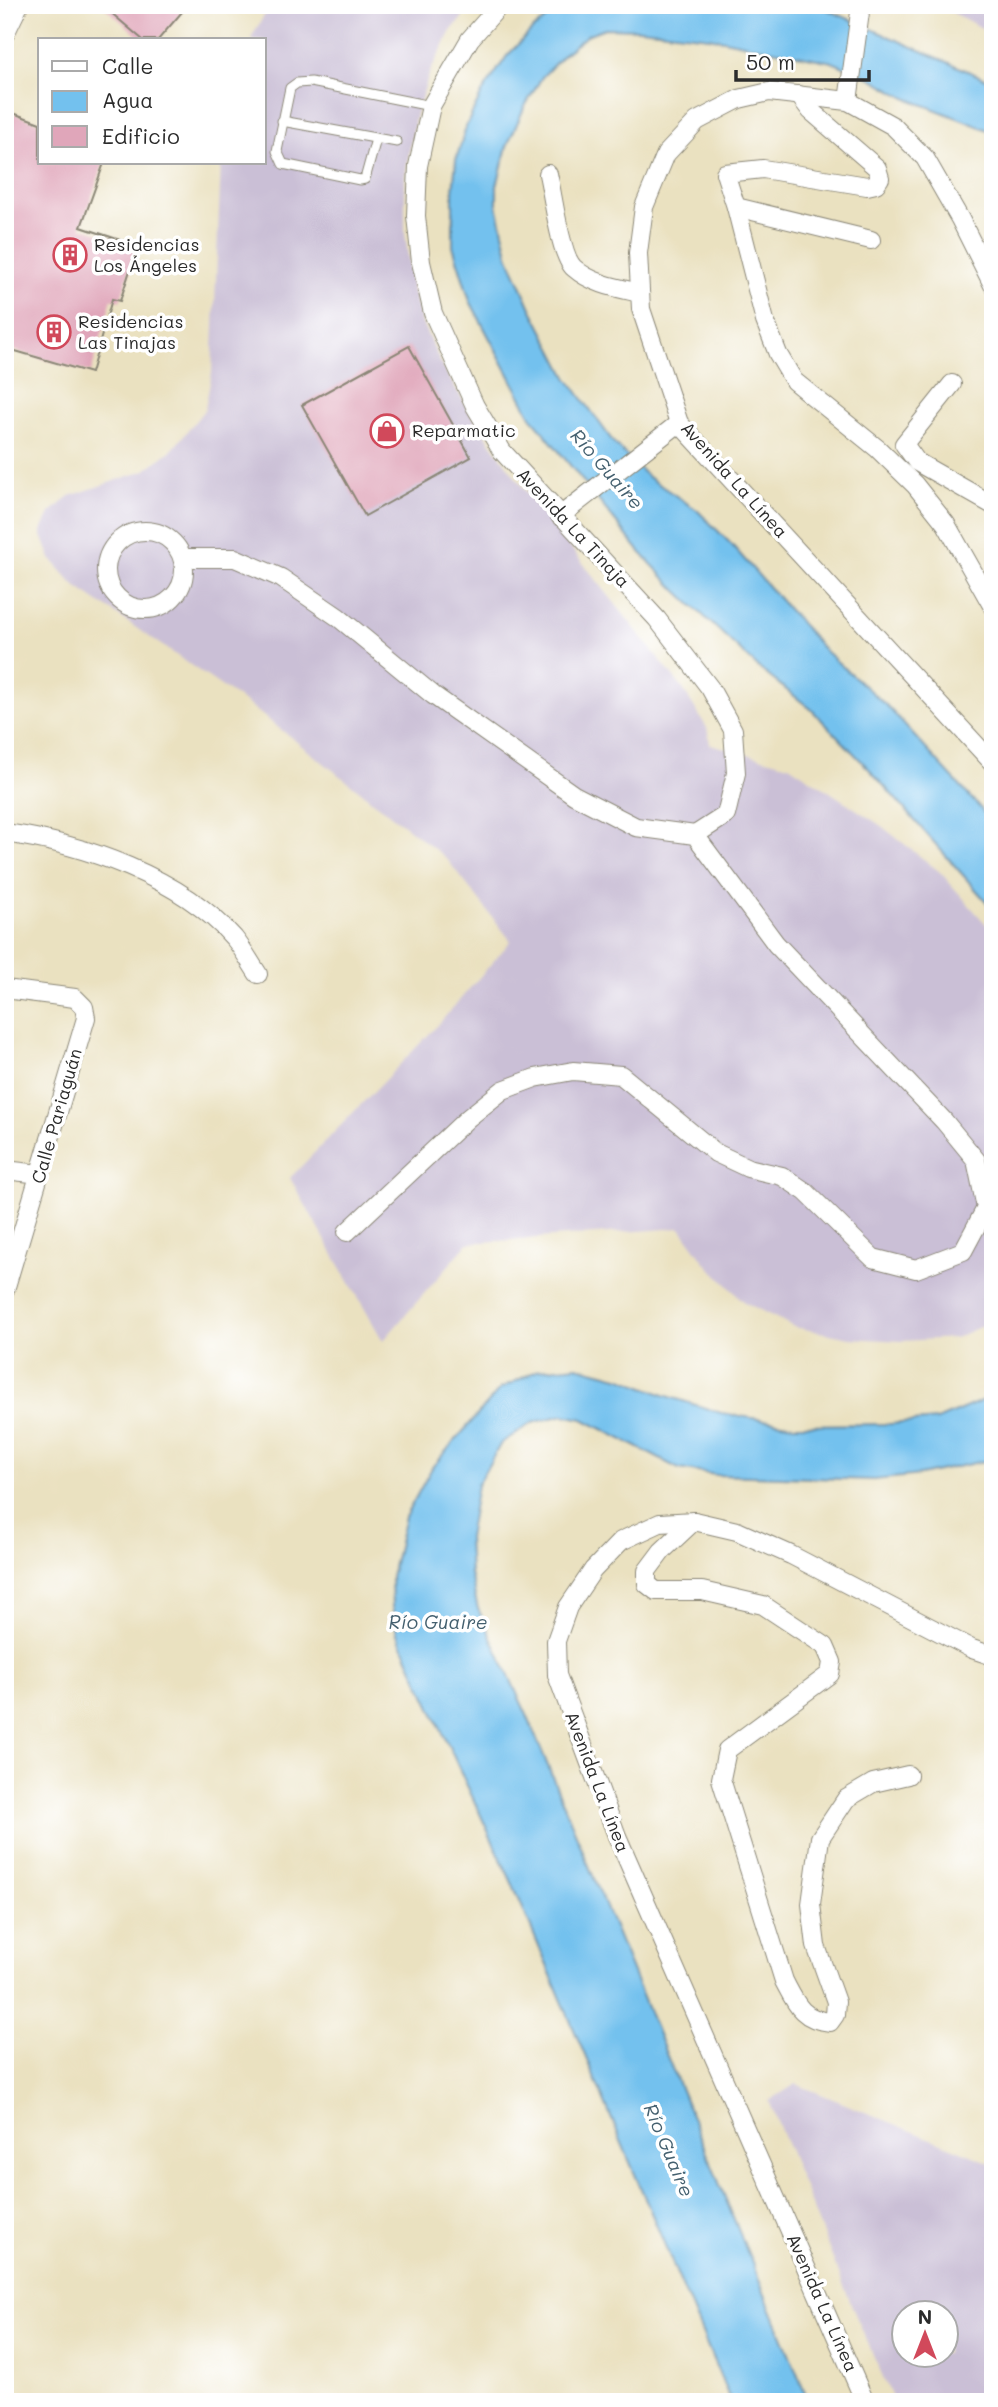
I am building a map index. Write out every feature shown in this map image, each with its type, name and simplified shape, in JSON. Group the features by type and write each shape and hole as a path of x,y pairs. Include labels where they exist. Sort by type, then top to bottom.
{"street":[{"path":"5,34 19,5"},
{"name":"Avenida La Tinaja","path":"500,5 470,39 431,106 418,166 416,216 421,262 433,313 475,406 502,451 657,619 710,688 733,730 736,772 726,815 695,835"},
{"path":"848,100 861,5"},
{"name":"Avenida La Línea","path":"993,285 925,158 893,125 848,100 769,92 739,99 697,121 666,154 644,207 638,253 641,309 679,423 993,763"},
{"path":"799,95 811,111 877,168 880,178 876,184 867,186 764,169 725,173 765,320 778,354 794,381 878,449 915,485 946,524 993,607"},
{"path":"548,174 565,255 573,268 603,285 640,293"},
{"path":"736,207 871,240"},
{"path":"952,384 904,444 917,462 990,504 993,503"},
{"path":"560,516 679,423"},
{"path":"145,530 169,538 183,558 183,583 168,603 144,610 120,602 106,582 106,557 121,537 133,533 145,530"},
{"path":"183,558 234,558 281,578 338,617 432,695 574,795 636,827 695,835 776,944 944,1121 976,1160 986,1208 964,1251 916,1269 873,1258 806,1192 782,1176 748,1167 716,1153 621,1075 573,1071 535,1078 503,1090 468,1118 347,1232"},
{"path":"5,833 75,846 114,860 177,892 201,908 235,939 258,974"},
{"name":"Calle Pariaguán","path":"5,989 75,998 84,1007 86,1018 5,1290"},
{"path":"5,1170 40,1174"},
{"path":"695,1521 663,1551 647,1571 647,1584 656,1591 702,1591 763,1605 825,1646 832,1662 830,1674 727,1750 721,1779 785,1981 799,2009 818,2021 830,2022 835,2015 836,2003 816,1946 811,1904 820,1838 846,1799 873,1783 908,1775"},
{"name":"Avenida La Línea","path":"865,2402 617,1836 557,1675 556,1641 568,1607 593,1570 621,1541 660,1523 695,1521 737,1531 840,1579 972,1649 993,1656"}],"lane":[{"path":"376,139 365,179 283,164 277,151 290,88 298,83 311,82 431,106"},
{"path":"282,121 397,142"}],"shaded area":[{"path":"270,5 473,5 451,31 430,72 416,114 405,176 405,233 412,287 422,323 443,368 477,423 524,489 683,689 707,728 710,744 789,765 880,825 940,872 993,932 993,1321 955,1338 902,1341 850,1338 794,1327 744,1302 705,1262 680,1228 468,1243 383,1341 290,1178 437,1026 511,941 446,858 253,708 75,586 51,559 41,533 50,513 70,496 144,471 173,449 205,409 212,372 221,164 266,164 266,38 251,38"},
{"path":"938,5 993,5 993,34"},
{"path":"796,2084 993,2164 993,2402 894,2402 856,2316 769,2101"}],"water":[{"name":"Río Guaire","path":"563,5 817,5 993,82 993,132 906,98 871,78 832,62 709,37 641,29 605,28 589,34 565,53 542,77 507,146 497,186 497,205 509,258 531,308 567,377 614,443 648,477 697,510 731,544 825,651 887,706 981,809 993,826 993,909 871,771 811,709 761,670 640,552 532,418 470,301 453,246 456,160 467,124 482,93 507,56 531,31"},
{"name":"Río Guaire","path":"577,1366 622,1378 721,1413 795,1425 890,1424 937,1420 993,1396 993,1459 920,1475 874,1480 716,1475 679,1469 583,1419 563,1415 532,1423 501,1443 477,1485 468,1538 470,1574 478,1609 527,1715 809,2402 731,2402 513,1885 397,1634 391,1576 405,1517 433,1466 500,1389 538,1370"}],"building":[{"path":"102,5 188,5 160,38 141,38"},
{"path":"5,110 38,122 38,164 104,164 81,227 138,246 120,301 112,299 91,373 5,348"},
{"name":"Reparmatic","path":"409,346 471,457 365,516 302,405"}],"place":[{"name":"Residencias Los Ángeles","path":"70,255"},
{"name":"Residencias Las Tinajas","path":"54,332"},
{"name":"Reparmatic","path":"387,431"}]}
